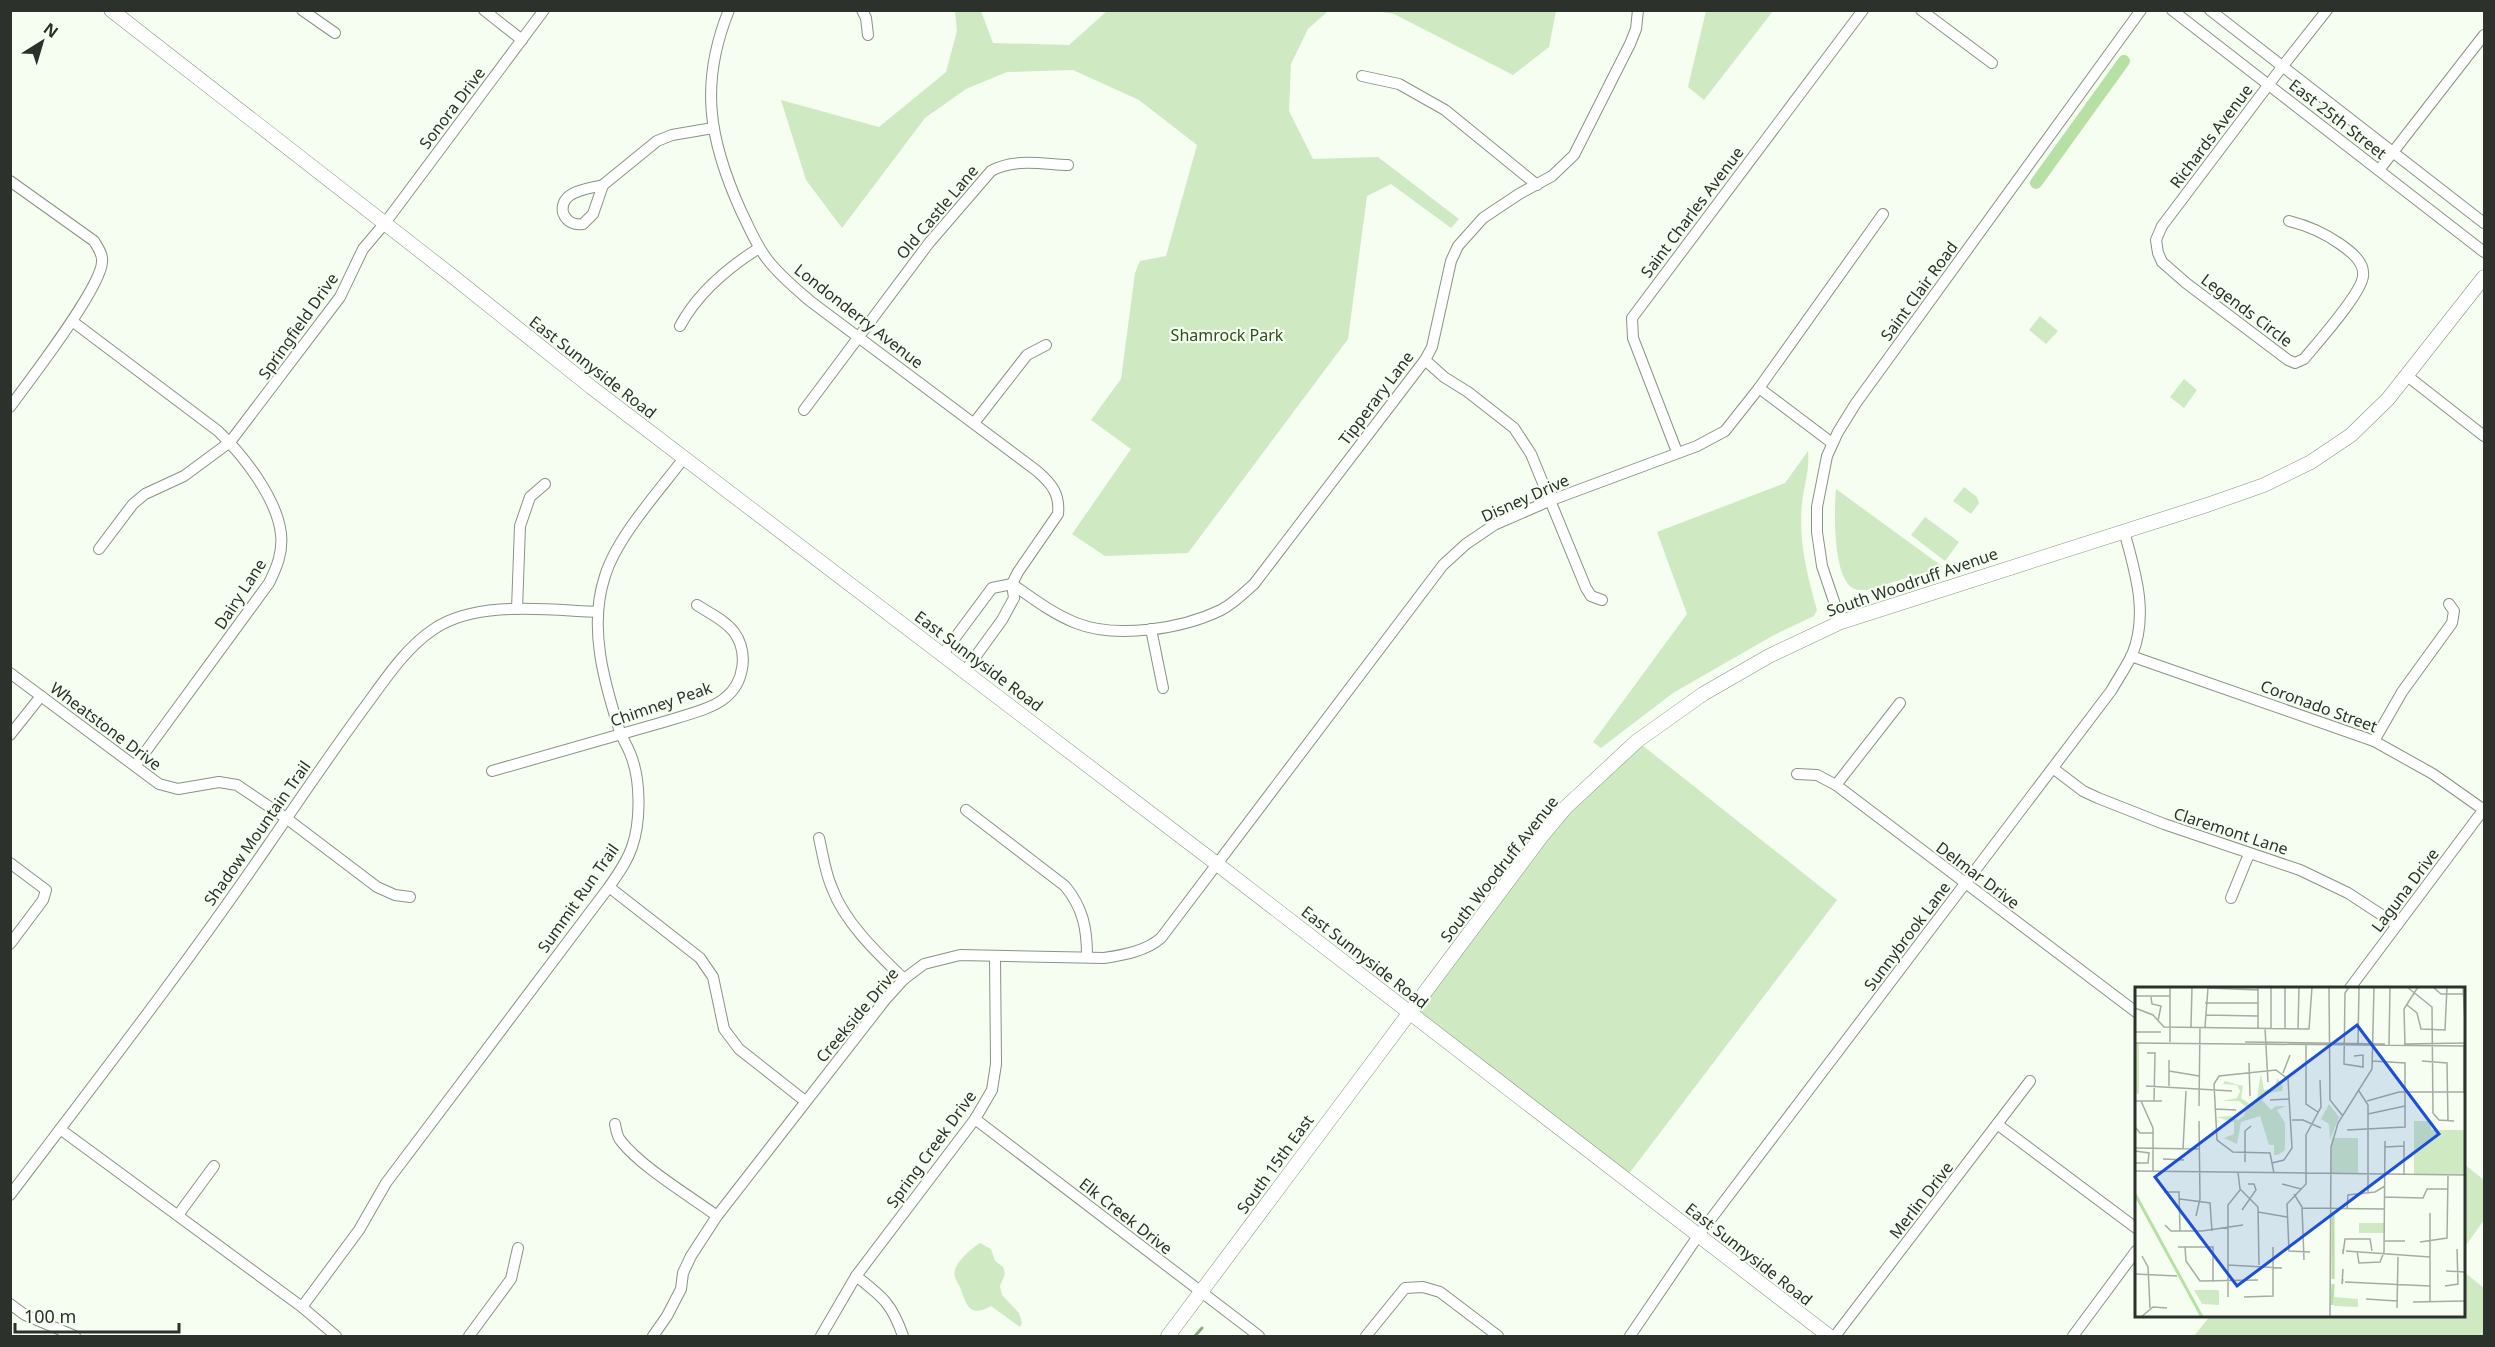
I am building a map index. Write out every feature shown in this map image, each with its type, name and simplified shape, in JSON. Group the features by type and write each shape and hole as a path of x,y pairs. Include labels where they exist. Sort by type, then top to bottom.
{"main road":[{"name":"East Sunnyside Road","path":"111,10 684,458 1217,864 1829,1336"},
{"name":"South Woodruff Avenue","path":"1409,1012 1566,807 1637,741 1703,694 1768,656 1841,622 2207,505 2289,474 2351,435 2388,399 2484,277"},
{"name":"South 15th East","path":"1168,1336 1409,1012"}],"street":[{"path":"302,10 336,33"},
{"path":"484,10 522,39"},
{"name":"Sonora Drive","path":"385,223 544,10"},
{"path":"715,10 728,14"},
{"path":"862,10 866,18 868,35"},
{"name":"Tipperary Lane","path":"1012,584 1053,612 1077,624 1100,630 1127,631 1151,629 1182,622 1223,609 1254,584 1425,360 1432,347 1451,261 1458,246 1483,218 1552,176 1574,155 1630,44 1636,29 1638,10"},
{"name":"Saint Charles Avenue","path":"1677,452 1633,338 1632,318 1863,10"},
{"path":"1921,10 1992,63"},
{"name":"Saint Clair Road","path":"1841,622 1826,584 1817,532 1819,491 1832,443 1856,403 2141,10"},
{"name":"East 25th Street","path":"2172,10 2484,252"},
{"name":"East 25th Street","path":"2210,10 2484,223"},
{"name":"Richards Avenue","path":"2186,283 2162,262 2156,240 2162,226 2328,10"},
{"name":"Londonderry Avenue","path":"728,14 721,27 712,73 710,93 713,128 734,194 759,248 791,285 1049,481 1056,490 1059,504 1058,514 1012,584 1014,598 1008,610 965,671"},
{"path":"2379,170 2484,35"},
{"path":"1362,76 1399,84 1445,110 1537,185"},
{"path":"603,185 657,141 672,135 713,128"},
{"name":"Old Castle Lane","path":"804,410 929,243 991,171 1003,164 1018,162 1068,165"},
{"path":"10,181 85,233 94,241 102,255 103,263 99,275 72,321 10,407"},
{"name":"Disney Drive","path":"1217,864 1443,566 1466,544 1494,525 1549,501 1713,439 1725,430 1759,388 1883,214"},
{"name":"Legends Circle","path":"2186,283 2288,360 2295,363 2304,358 2359,289 2364,275 2360,264 2351,252 2310,226 2289,221"},
{"name":"Springfield Drive","path":"99,549 133,504 145,494 184,476 230,442 340,297 363,249 385,223"},
{"path":"680,326 709,288 739,260 759,248"},
{"name":"Dairy Lane","path":"72,321 230,442 257,478 275,511 281,533 278,566 269,583 135,766"},
{"path":"974,423 1027,355 1046,345"},
{"path":"1425,360 1444,377 1468,392 1514,428 1532,454 1586,588 1592,596 1602,600"},
{"path":"2406,375 2484,436"},
{"path":"1759,388 1832,443"},
{"name":"Summit Run Trail","path":"302,1307 359,1230 386,1183 622,868 632,847 637,825 638,790 634,765 621,734 601,661 597,631 598,612 604,576 610,562 628,533 684,458"},
{"path":"516,609 520,526 530,497 545,484"},
{"name":"Sunnybrook Lane","path":"1630,1336 1698,1236 2054,769 2110,692 2131,656 2136,642 2140,609 2138,585 2124,531"},
{"path":"943,654 992,588 1012,584"},
{"path":"2374,741 2402,692 2452,623 2454,611 2449,604"},
{"name":"Chimney Peak","path":"492,771 680,717 723,701 734,690 743,668 735,633 697,605"},
{"name":"Shadow Mountain Trail","path":"10,1195 224,908 392,670 432,630 458,618 489,611 516,609 598,612"},
{"path":"1151,629 1163,688"},
{"name":"Coronado Street","path":"2131,656 2374,741 2433,774 2484,809"},
{"name":"Wheatstone Drive","path":"10,673 159,784 178,789 219,782 237,785 286,818 377,887 395,895 410,897"},
{"path":"10,735 41,696"},
{"path":"1836,785 1900,703"},
{"name":"Claremont Lane","path":"2054,769 2083,791 2097,798 2249,854 2300,870 2348,893 2397,925"},
{"name":"Delmar Drive","path":"1797,774 1817,775 1836,785 2135,1011"},
{"name":"Laguna Drive","path":"2351,987 2484,809"},
{"path":"966,810 1065,886 1076,900 1084,917 1087,956"},
{"path":"819,838 826,871 840,907 882,957 904,979"},
{"path":"2231,898 2249,854"},
{"path":"10,863 46,890 43,900 10,944"},
{"name":"Creekside Drive","path":"653,1336 681,1289 683,1273 691,1256 717,1216 805,1101 904,979 924,964 960,955 1104,958 1153,945 1161,938 1217,864"},
{"path":"609,886 700,958 713,978 724,1029 738,1049 805,1101"},
{"name":"Spring Creek Drive","path":"822,1336 856,1276 975,1119 992,1090 996,1064 995,957"},
{"name":"Merlin Drive","path":"1835,1336 2030,1081"},
{"name":"Elk Creek Drive","path":"975,1119 1259,1336"},
{"path":"615,1124 619,1140 657,1173 717,1216"},
{"path":"1997,1124 2135,1227"},
{"path":"60,1129 302,1307 336,1336"},
{"path":"178,1215 214,1166"},
{"path":"469,1336 511,1279 518,1248"},
{"path":"2073,1336 2135,1252"},
{"path":"856,1276 881,1295 892,1309 903,1336"},
{"path":"1366,1336 1405,1288 1424,1287 1440,1292 1498,1336"},
{"path":"10,1304 25,1315 75,1336"}],"green space":[{"name":"Shamrock Park","path":"955,11 981,11 993,43 1069,45 1107,11 1328,11 1308,29 1291,64 1289,111 1313,159 1378,157 1459,219 1451,228 1391,184 1367,196 1348,339 1188,553 1105,556 1072,534 1131,449 1091,420 1121,379 1135,273 1140,261 1166,256 1197,145 1139,100 1073,70 1007,72 966,89 925,118 842,228 806,180 781,100 879,127 946,72 957,31"},
{"path":"1376,11 1556,11 1549,47 1513,75 1394,14"},
{"path":"1706,11 1773,11 1704,100 1688,87"},
{"path":"2040,316 2058,331 2046,344 2029,330"},
{"path":"2184,379 2197,390 2184,408 2170,397"},
{"path":"1808,451 1801,530 1807,570 1817,610 1814,616 1774,635 1673,693 1601,748 1593,742 1687,614 1657,532 1785,483"},
{"path":"1964,487 1977,497 1979,503 1971,514 1953,501"},
{"path":"1836,489 1943,567 1867,590 1852,588 1844,578 1840,567 1835,525"},
{"path":"1925,517 1959,542 1945,561 1911,535"},
{"path":"1637,741 1837,900 1625,1179 1409,1012 1560,815"},
{"path":"2465,1165 2484,1180 2484,1220 2465,1247"},
{"path":"980,1243 991,1249 995,1261 1003,1267 1005,1274 1000,1286 1002,1295 1019,1313 1022,1323 1020,1327 991,1306 978,1311 967,1305 955,1277 955,1270 962,1258"},
{"path":"2465,1273 2484,1288 2484,1336 2194,1336 2209,1317 2465,1317"}],"waterway":[{"path":"2036,183 2124,61"},
{"path":"1195,1336 1202,1328"}]}
